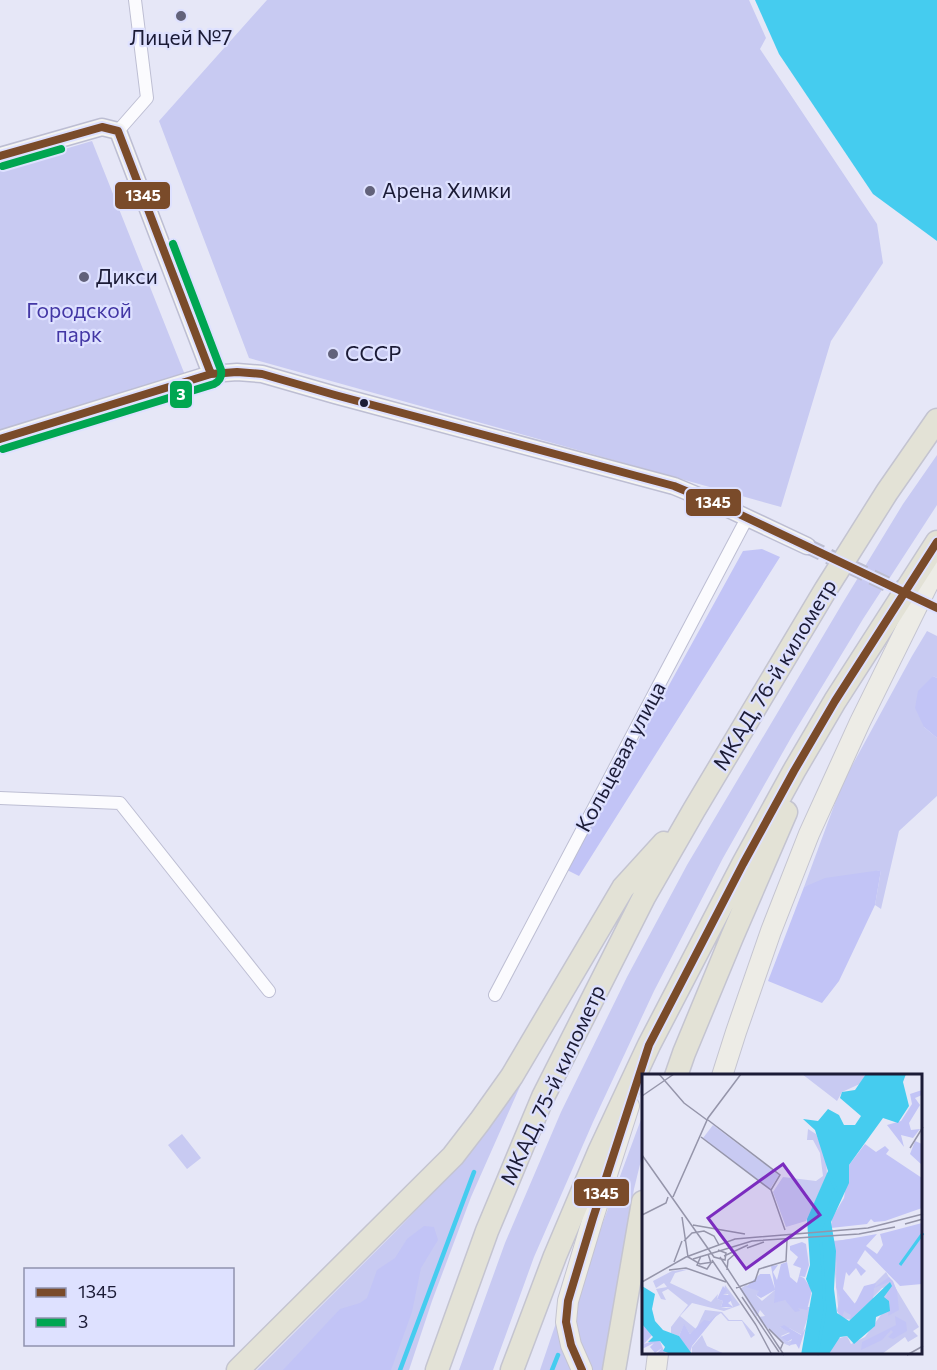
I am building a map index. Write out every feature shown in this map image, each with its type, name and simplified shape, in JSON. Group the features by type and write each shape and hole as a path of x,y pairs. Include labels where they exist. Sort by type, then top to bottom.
{"highway":[{"name":"МКАД, 76-й километр","path":"694,810 826,589 887,492 937,420"},
{"path":"512,1370 559,1246 599,1152 649,1045 742,864 835,701 937,542"},
{"path":"677,1074 732,937 835,701"},
{"path":"238,1370 453,1156 512,1076 623,888 694,810"},
{"name":"МКАД, 75-й километр","path":"437,1370 487,1232 543,1097 644,897 694,810"},
{"path":"614,1370 642,1208"}],"main road":[{"path":"723,1074 771,931 809,834 865,711 937,566"},
{"path":"582,1370 571,1345 566,1322 568,1301 592,1218 649,1045"},
{"path":"656,1370 658,1355"}],"street":[{"path":"118,131 147,98 135,0"},
{"path":"0,156 100,128 118,131"},
{"path":"118,131 211,374"},
{"path":"0,439 211,374 237,372 262,374 674,486 807,546"},
{"name":"Кольцевая улица","path":"495,995 747,518"},
{"path":"0,798 120,803 269,991"}],"green space":[{"path":"267,0 749,0 766,38 760,49 877,224 883,263 831,341 781,507 249,358 159,121"},
{"name":"Городской парк","path":"92,141 185,375 0,430 0,168"},
{"path":"937,455 937,505 863,619 792,736 723,858 654,991 534,1257 493,1370 459,1370 505,1243 561,1112 627,977 687,865 842,604 903,504"},
{"path":"927,631 937,636 937,678 933,676 924,727 937,738 937,796 899,831 881,909 875,905 881,870 804,887 842,784"},
{"path":"526,1073 471,1197 409,1370 257,1370 453,1172 479,1142"},
{"path":"642,1117 642,1156 634,1189 603,1370 587,1370 573,1315 578,1290"},
{"path":"182,1134 201,1158 187,1169 168,1145"},
{"path":"556,1323 560,1338 573,1370 540,1370"}],"shaded area":[{"path":"755,0 937,0 937,241 873,194 779,54"},
{"path":"762,549 780,557 579,876 567,870 743,551"},
{"path":"933,676 937,678 937,738 924,727 915,708 918,691"},
{"path":"881,870 875,905 839,981 822,1003 768,981 804,887 825,878"},
{"path":"424,1226 434,1227 438,1240 421,1268 412,1312 391,1370 283,1370 340,1309 360,1303 367,1298 377,1270 395,1258 407,1239"}],"waterway":[{"path":"400,1370 474,1172"},
{"path":"552,1370 558,1355"}],"tunnel":[{"path":"807,546 937,608"}],"transit line":[{"name":"1345","path":"0,156 102,127 118,131 211,374"},
{"name":"3","path":"3,166 61,149"},
{"name":"3","path":"3,449 214,384 219,380 221,370 173,244"},
{"name":"1345","path":"0,439 211,374 237,372 262,374 674,486 722,506 937,608"},
{"name":"1345","path":"582,1370 571,1345 566,1322 568,1301 649,1045 794,771 835,701 937,542"}],"place":[{"name":"Лицей №7","path":"181,16"},
{"name":"Арена Химки","path":"370,191"},
{"name":"Дикси","path":"84,277"},
{"name":"СССР","path":"333,354"}]}
